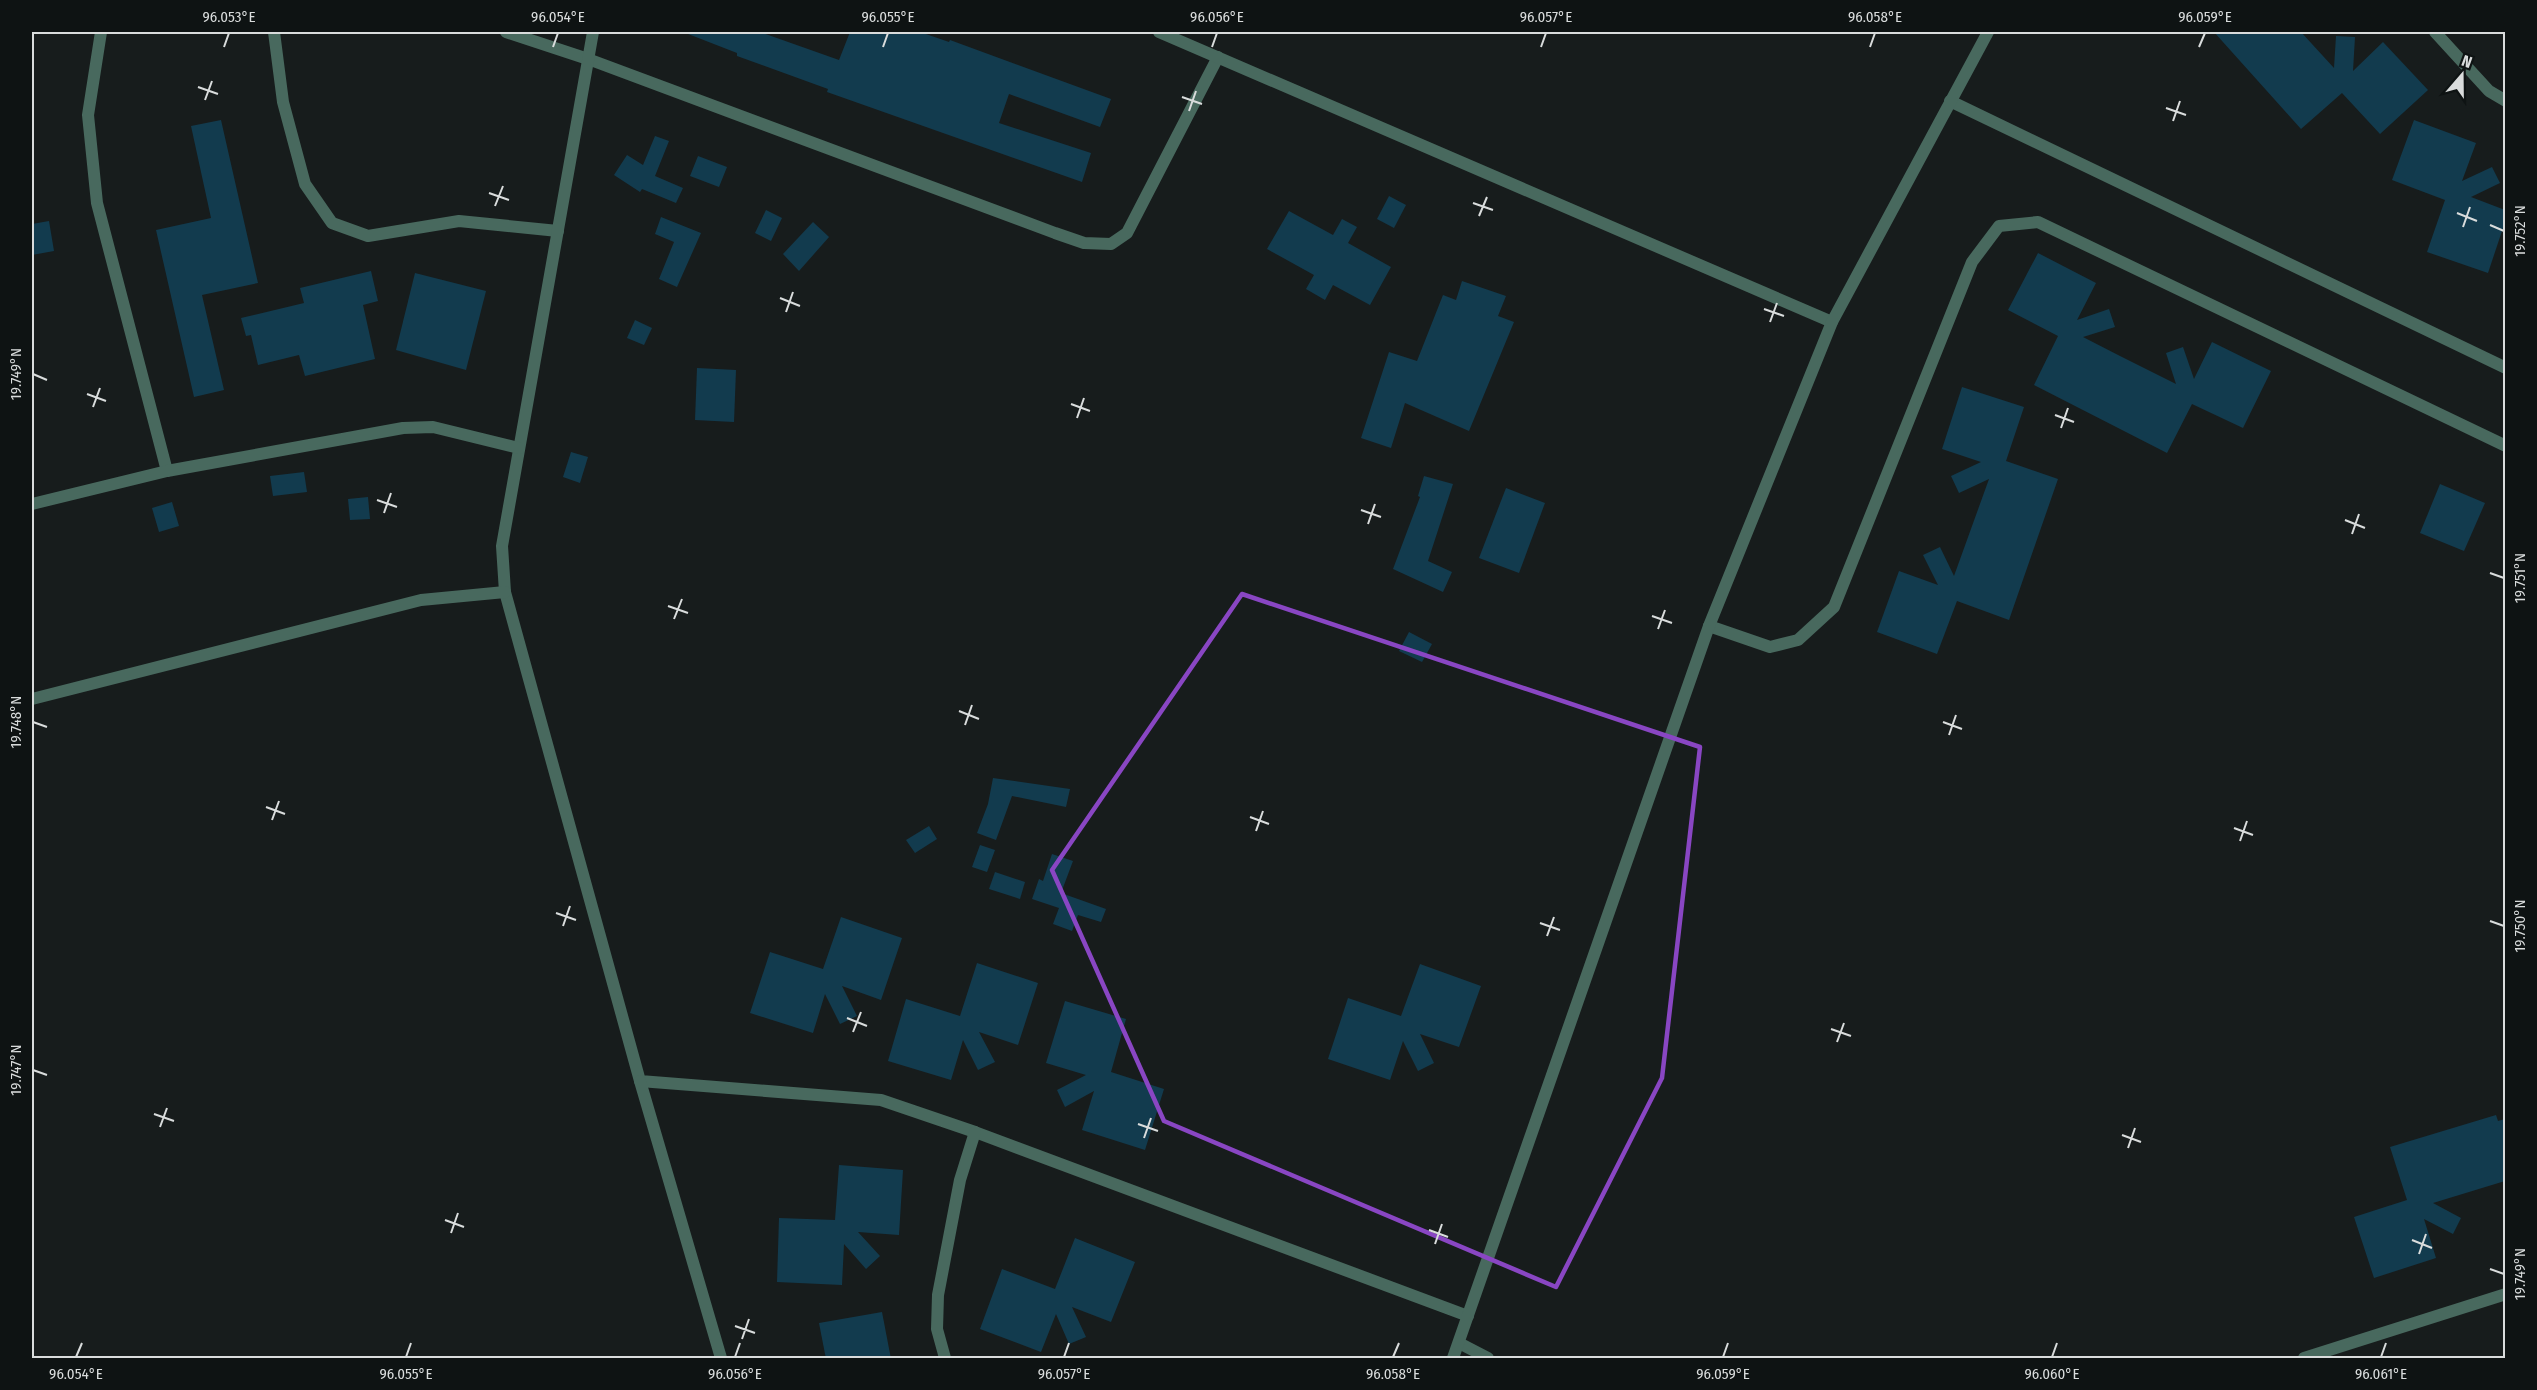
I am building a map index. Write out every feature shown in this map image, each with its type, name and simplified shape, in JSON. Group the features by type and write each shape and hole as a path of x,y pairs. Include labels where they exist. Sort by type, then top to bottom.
{"street":[{"path":"101,32 88,115 97,203 166,471"},
{"path":"274,32 283,102 305,183 332,223 368,237 459,221 558,231"},
{"path":"506,32 588,59 1055,233 1084,243 1111,244 1127,233 1218,57"},
{"path":"593,32 502,546 505,592 640,1081 721,1359"},
{"path":"1159,32 1832,322"},
{"path":"1453,1359 1709,626 1832,322 1988,32"},
{"path":"2435,32 2488,91 2505,101"},
{"path":"1950,101 2505,368"},
{"path":"1709,626 1770,648 1798,640 1834,608 1972,262 1999,226 2038,222 2505,446"},
{"path":"32,504 166,471 403,428 433,427 519,448"},
{"path":"32,699 421,600 505,592"},
{"path":"640,1081 881,1100 975,1132 1468,1316"},
{"path":"945,1359 937,1329 938,1295 960,1180 975,1132"},
{"path":"2304,1359 2505,1294"},
{"path":"1459,1343 1488,1359"}],"highlighted area":[{"path":"1242,594 1700,747 1662,1078 1556,1287 1164,1121 1052,870"}],"building":[{"path":"683,32 760,32 839,60 850,32 920,32 949,42 950,40 1111,99 1100,127 1009,94 999,123 1091,153 1082,182 827,92 828,89 737,56 737,53"},
{"path":"2214,32 2301,32 2334,68 2336,36 2355,37 2353,71 2383,42 2428,90 2380,134 2342,93 2301,129"},
{"path":"221,120 258,283 202,295 224,390 194,397 156,230 211,218 191,126"},
{"path":"2414,120 2476,143 2462,181 2492,167 2500,183 2471,197 2505,210 2505,222 2488,273 2427,252 2445,200 2392,180"},
{"path":"655,136 669,141 655,176 683,188 676,203 642,189 640,192 614,175 627,155 643,165"},
{"path":"698,156 727,167 719,187 690,176"},
{"path":"1389,196 1406,205 1394,228 1377,219"},
{"path":"766,210 782,218 771,241 755,233"},
{"path":"1289,211 1333,235 1342,219 1357,227 1348,243 1391,267 1370,305 1333,285 1325,300 1306,289 1314,275 1267,249"},
{"path":"661,217 701,233 677,287 659,279 674,242 655,234"},
{"path":"49,221 54,251 32,255 32,224"},
{"path":"813,222 829,237 799,271 783,254"},
{"path":"2038,253 2096,283 2077,320 2109,309 2115,327 2083,337 2120,356 2176,384 2166,353 2183,347 2194,379 2212,342 2271,371 2243,428 2192,404 2167,453 2034,385 2058,336 2008,310"},
{"path":"371,271 378,301 363,305 375,359 305,376 299,355 258,365 251,335 246,336 241,318 304,303 300,288"},
{"path":"415,273 486,291 466,370 396,350"},
{"path":"1462,281 1506,296 1498,316 1514,322 1469,431 1405,403 1391,448 1361,438 1389,352 1417,361 1443,295 1456,300"},
{"path":"635,320 652,328 644,345 627,338"},
{"path":"697,368 736,370 734,422 695,420"},
{"path":"1962,387 2024,407 2006,461 2058,479 2009,620 1957,601 1937,654 1877,632 1899,571 1938,585 1923,555 1940,547 1954,576 1989,479 1959,493 1951,476 1981,462 1942,449"},
{"path":"571,452 588,457 580,483 563,477"},
{"path":"304,472 307,492 273,496 270,476"},
{"path":"1424,476 1453,484 1428,561 1452,572 1443,592 1393,569 1420,497 1418,496"},
{"path":"2440,484 2485,503 2464,551 2420,533"},
{"path":"1506,488 1545,503 1519,573 1479,558"},
{"path":"368,497 370,519 350,520 348,499"},
{"path":"172,502 179,526 159,532 152,508"},
{"path":"1409,632 1432,644 1422,662 1399,651"},
{"path":"993,778 1070,789 1066,807 1012,796 996,840 977,833 988,804"},
{"path":"929,826 937,839 915,853 906,840"},
{"path":"980,845 995,850 987,872 972,867"},
{"path":"1052,854 1073,861 1061,893 1106,909 1101,922 1078,915 1072,931 1053,924 1059,908 1032,899 1039,879 1043,881"},
{"path":"995,872 1025,882 1020,899 989,889"},
{"path":"841,917 902,938 881,1000 842,986 857,1016 840,1024 825,994 813,1033 750,1013 770,952 823,969"},
{"path":"977,963 1038,983 1018,1045 979,1032 995,1062 978,1070 963,1040 951,1080 888,1061 906,999 960,1016"},
{"path":"1420,964 1481,986 1459,1047 1420,1034 1434,1063 1418,1071 1403,1041 1390,1080 1328,1059 1348,998 1401,1016"},
{"path":"1065,1001 1126,1019 1111,1072 1164,1089 1145,1150 1082,1130 1094,1091 1065,1107 1057,1090 1086,1075 1046,1063"},
{"path":"2496,1115 2498,1121 2505,1119 2505,1181 2433,1203 2461,1218 2453,1234 2424,1219 2436,1258 2374,1278 2354,1217 2407,1200 2390,1147"},
{"path":"839,1165 903,1170 899,1235 858,1232 880,1256 866,1269 844,1244 842,1285 777,1282 779,1218 835,1220"},
{"path":"1075,1238 1135,1262 1111,1322 1072,1307 1086,1337 1069,1344 1056,1314 1041,1352 980,1329 1002,1269 1055,1289"},
{"path":"882,1312 891,1359 826,1359 819,1323"}]}
